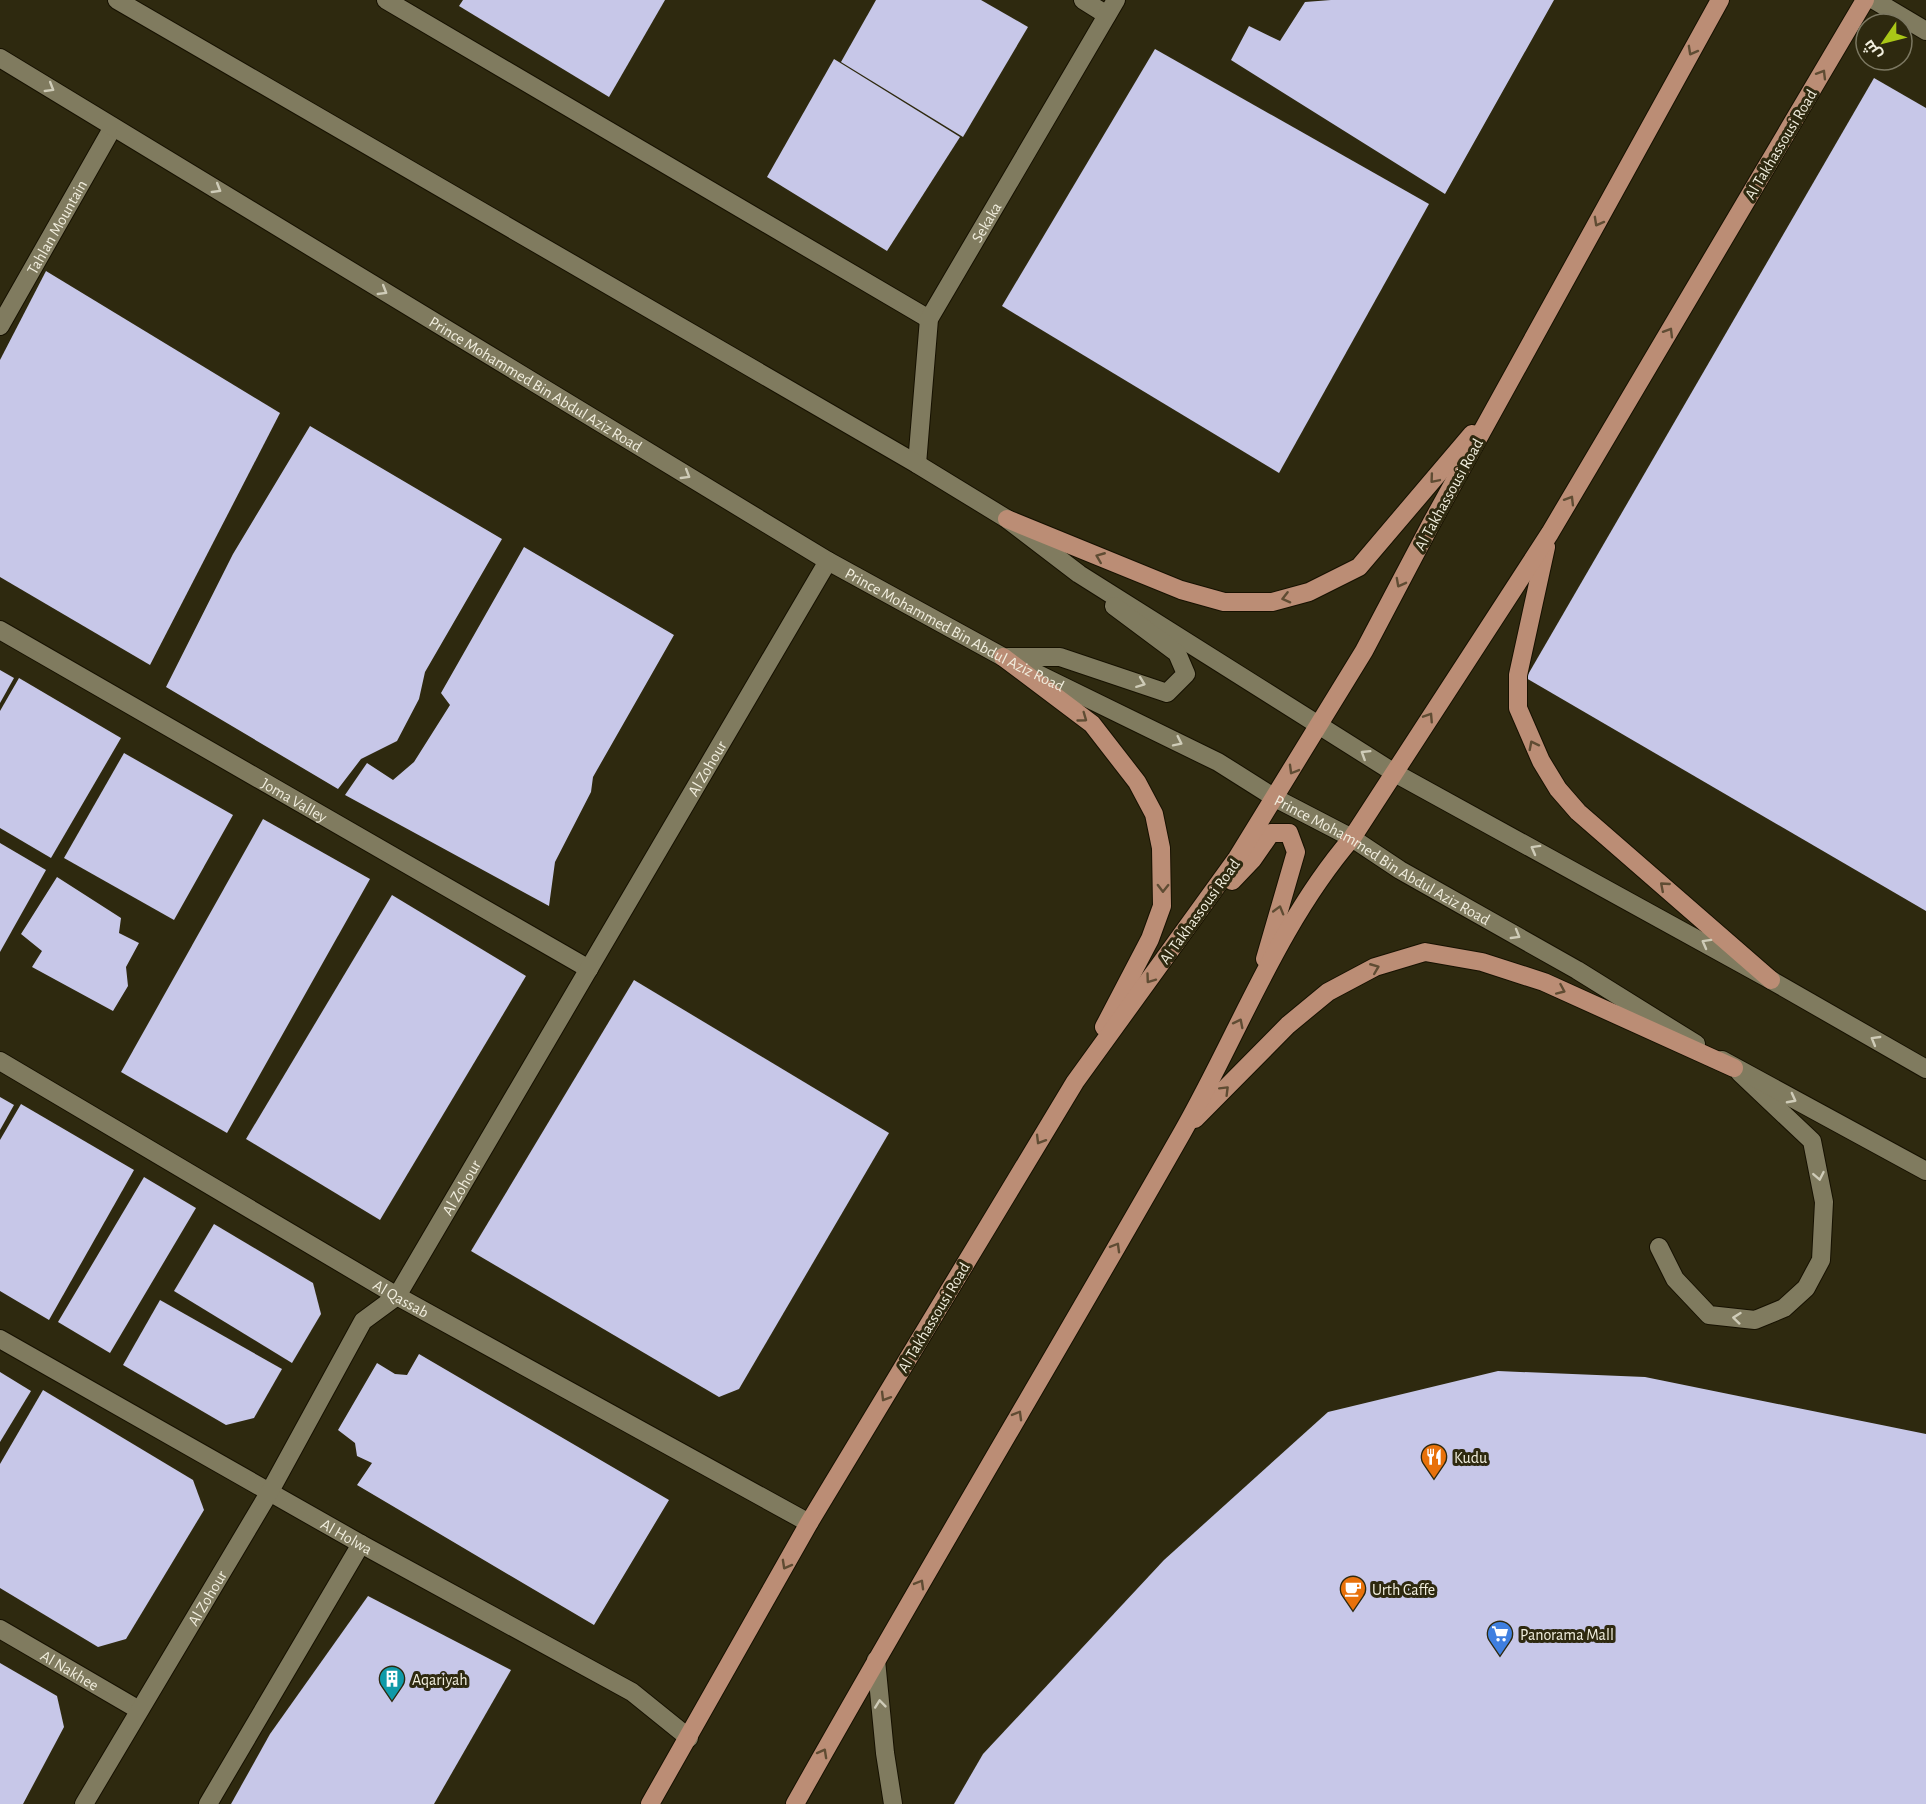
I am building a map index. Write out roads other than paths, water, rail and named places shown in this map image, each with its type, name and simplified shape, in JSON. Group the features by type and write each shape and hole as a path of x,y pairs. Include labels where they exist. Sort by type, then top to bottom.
{"main road":[{"name":"Al Takhassousi Road","path":"650,1804 809,1523 1075,1082 1237,858 1364,651 1720,0"},
{"name":"Al Takhassousi Road","path":"795,1804 1183,1131 1257,986 1326,869 1352,838 1550,533 1865,0"},
{"path":"1007,519 1181,590 1224,602 1272,602 1309,592 1359,567 1499,403"},
{"path":"1550,533 1518,675 1518,708 1526,731 1558,789 1578,812 1771,980"},
{"path":"1003,657 1092,724 1137,782 1154,814 1159,840 1164,887 1162,906 1150,939 1075,1082"},
{"path":"1193,920 1254,860 1270,833 1289,833 1296,852 1257,986"},
{"path":"1183,1131 1288,1025 1321,997 1375,967 1425,952 1482,962 1544,982 1734,1068"}],"street":[{"path":"117,0 917,464 1007,519 1079,574 1393,772 1771,980 1926,1069"},
{"path":"386,0 929,319"},
{"path":"1083,0 1111,8"},
{"path":"1874,0 1926,31"},
{"name":"Sekaka","path":"917,464 929,319 1111,8"},
{"name":"Prince Mohammed Bin Abdul Aziz Road","path":"0,58 828,561 1003,657 1218,762 1275,798 1352,838 1400,870 1577,970 1734,1068 1926,1171"},
{"name":"Tahlan Mountain","path":"0,326 113,127"},
{"name":"Al Zohour","path":"84,1804 269,1493 363,1321 397,1296 828,561"},
{"path":"1003,657 1060,657 1167,693 1186,674 1177,653 1127,618 1079,574"},
{"name":"Joma Valley","path":"0,630 589,969"},
{"name":"Al Qassab","path":"0,1061 397,1296 809,1523"},
{"path":"1659,1246 1675,1279 1709,1315 1755,1320 1784,1308 1806,1288 1821,1260 1824,1202 1812,1142 1734,1068"},
{"name":"Al Holwa","path":"0,1339 269,1493 632,1692 689,1738"},
{"path":"208,1804 361,1544"},
{"name":"Al Nakhee","path":"0,1629 139,1710"},
{"path":"876,1660 885,1753 893,1804"}],"place":[{"name":"Kudu","path":"1434,1480"},
{"name":"Urth Caffe","path":"1353,1612"},
{"name":"Panorama Mall","path":"1500,1657"},
{"name":"Aqariyah","path":"392,1702"}]}
